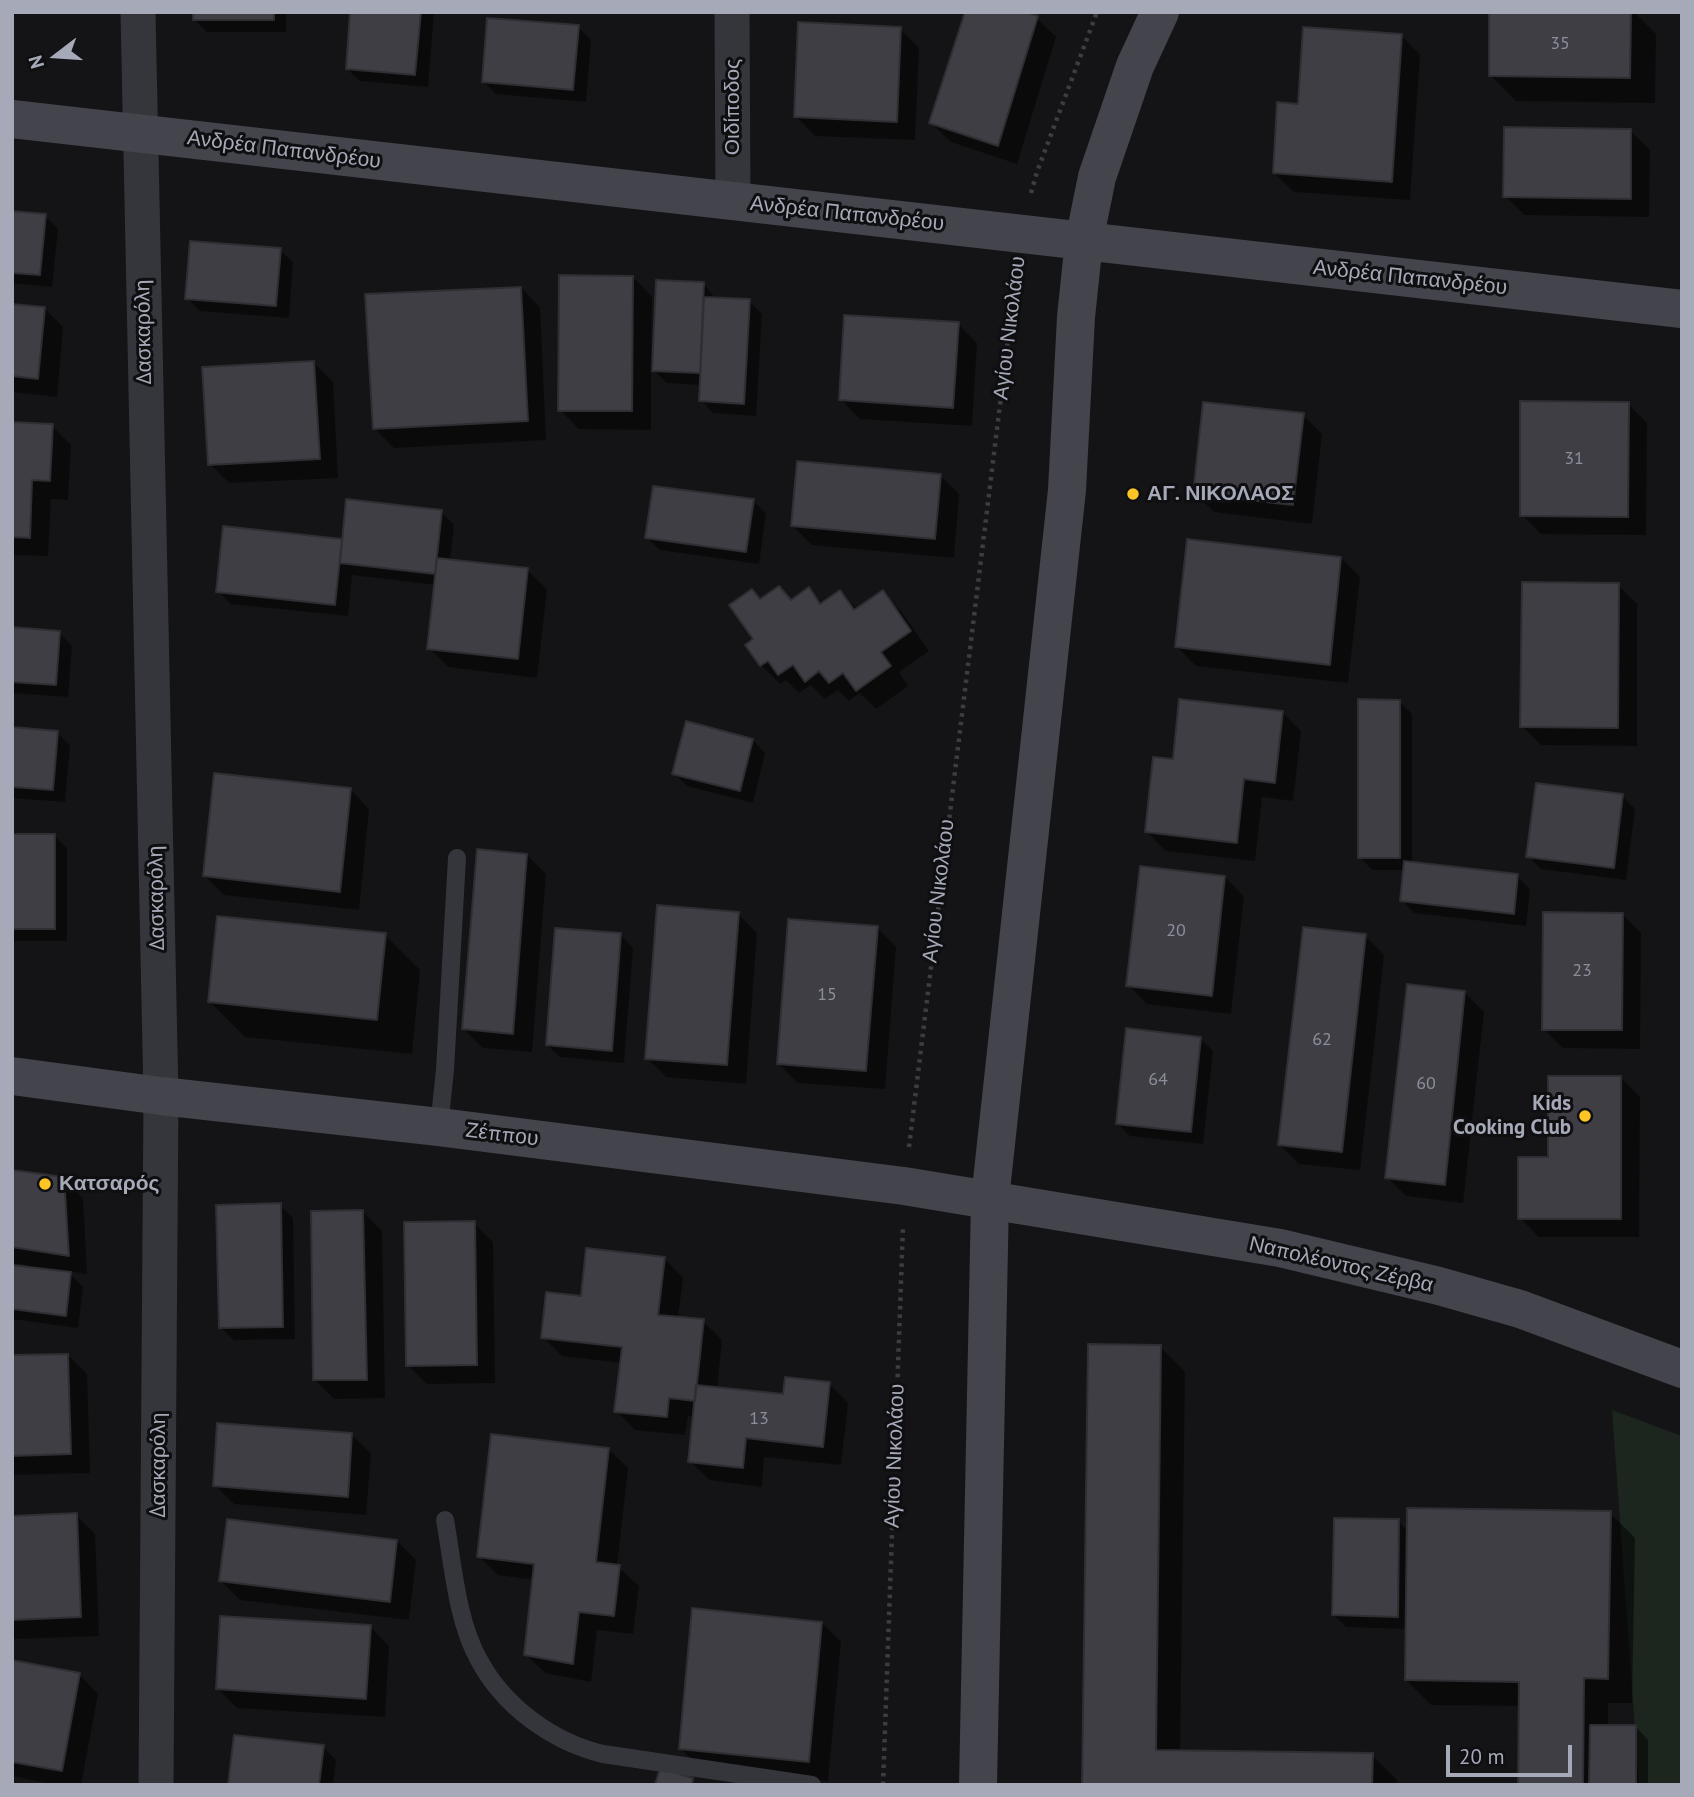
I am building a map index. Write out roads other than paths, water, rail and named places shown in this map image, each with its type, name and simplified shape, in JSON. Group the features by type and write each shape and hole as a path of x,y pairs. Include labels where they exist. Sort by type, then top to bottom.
{"street":[{"name":"Δασκαρόλη","path":"138,12 161,1096 156,1785"},
{"name":"Οιδίποδος","path":"732,12 733,201"},
{"path":"978,1785 990,1199 1067,490 1076,317 1084,241 1097,177 1135,66 1160,12"},
{"name":"Ανδρέα Παπανδρέου","path":"12,119 1682,309"},
{"name":"Ζέππου","path":"12,1076 161,1096 439,1127 990,1199"},
{"name":"Ναπολέοντος Ζέρβα","path":"990,1199 1039,1210 1280,1248 1439,1286 1520,1310 1682,1369"}],"lane":[{"path":"439,1127 457,858"},
{"path":"445,1520 464,1622 478,1660 500,1690 522,1713 555,1735 592,1752 812,1785"}],"place":[{"name":"ΑΓ. ΝΙΚΟΛΑΟΣ","path":"1133,494"},
{"name":"Kids Cooking Club","path":"1585,1116"},
{"name":"Κατσαρός","path":"45,1184"}]}
